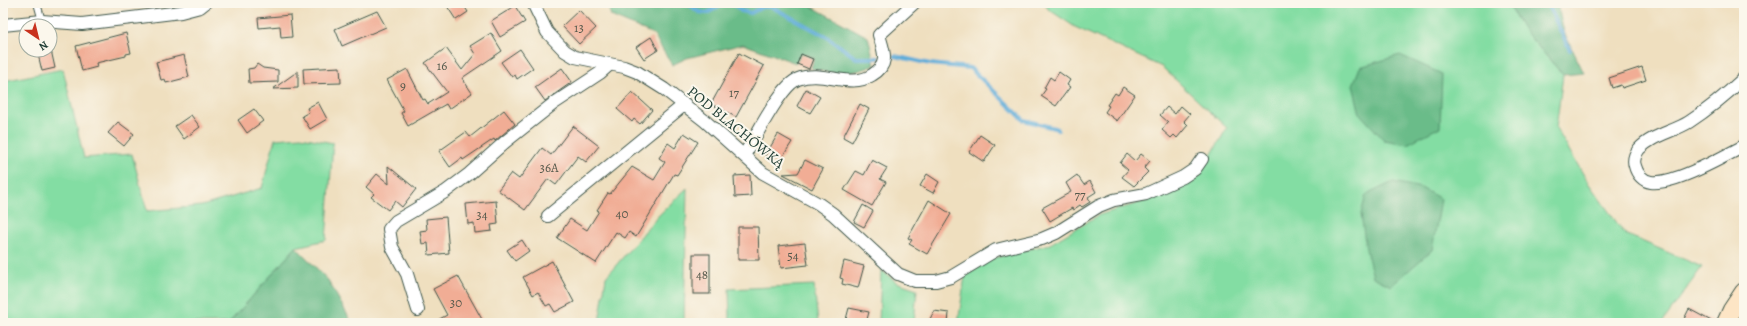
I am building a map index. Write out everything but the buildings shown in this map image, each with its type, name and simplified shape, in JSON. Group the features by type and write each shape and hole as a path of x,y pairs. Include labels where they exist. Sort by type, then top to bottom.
{"street":[{"path":"58,22 82,24 181,12 200,7 205,3"},
{"name":"POD BLACHÓWKĄ","path":"533,3 547,32 565,51 575,57 624,67 637,72 684,104 764,173 833,214 898,274 907,279 924,282 936,281 951,277 996,250 1042,239 1056,233 1099,206 1114,200 1146,194 1183,178 1195,169 1202,159"},
{"path":"744,155 779,98 787,87 798,79 814,77 850,82 865,80 876,73 884,64 879,35 914,3"},
{"path":"3,25 18,23"},
{"path":"418,310 407,274 392,247 389,229 396,221 445,192 470,174 505,142 553,104 600,73 609,64"},
{"path":"1744,78 1724,96 1689,122 1645,143 1637,151 1634,158 1634,166 1640,176 1649,182 1661,182 1677,178 1744,146"},
{"path":"548,216 684,104"},
{"path":"1726,323 1732,310 1744,292"}],"lane":[{"path":"37,3 41,18"}],"green space":[{"path":"607,3 805,3 868,37 875,65 843,73 819,71 811,68 814,58 801,53 796,63 743,44 687,58 672,65 653,34 611,16"},
{"path":"1045,3 1510,3 1510,7 1524,30 1563,75 1556,128 1589,184 1625,234 1702,267 1662,323 958,323 965,276 994,258 1050,244 1099,215 1169,194 1199,176 1227,128 1162,67 1075,27 1048,9"},
{"path":"1510,3 1557,3 1564,32 1584,73 1563,75 1524,30 1510,7"},
{"path":"1400,55 1442,74 1440,127 1407,144 1384,140 1360,114 1353,85 1360,67"},
{"path":"63,69 84,158 132,154 147,211 202,206 262,188 275,139 301,137 333,143 326,240 296,247 229,323 3,323 3,81"},
{"path":"1393,182 1421,188 1441,199 1432,250 1391,286 1373,277 1366,249 1361,214 1366,195"},
{"path":"687,188 684,323 599,323 606,277 659,215"},
{"path":"296,247 328,280 352,323 229,323"},
{"path":"881,270 896,282 917,289 914,323 879,323"},
{"path":"814,285 818,323 730,323 729,289"}],"waterway":[{"path":"687,3 699,12 707,13 724,4 734,4 741,11 751,13 762,7 772,7 827,37 856,58 878,58"},
{"path":"1547,3 1570,50"},
{"path":"895,56 930,64 970,68 1024,120 1058,129"}]}
